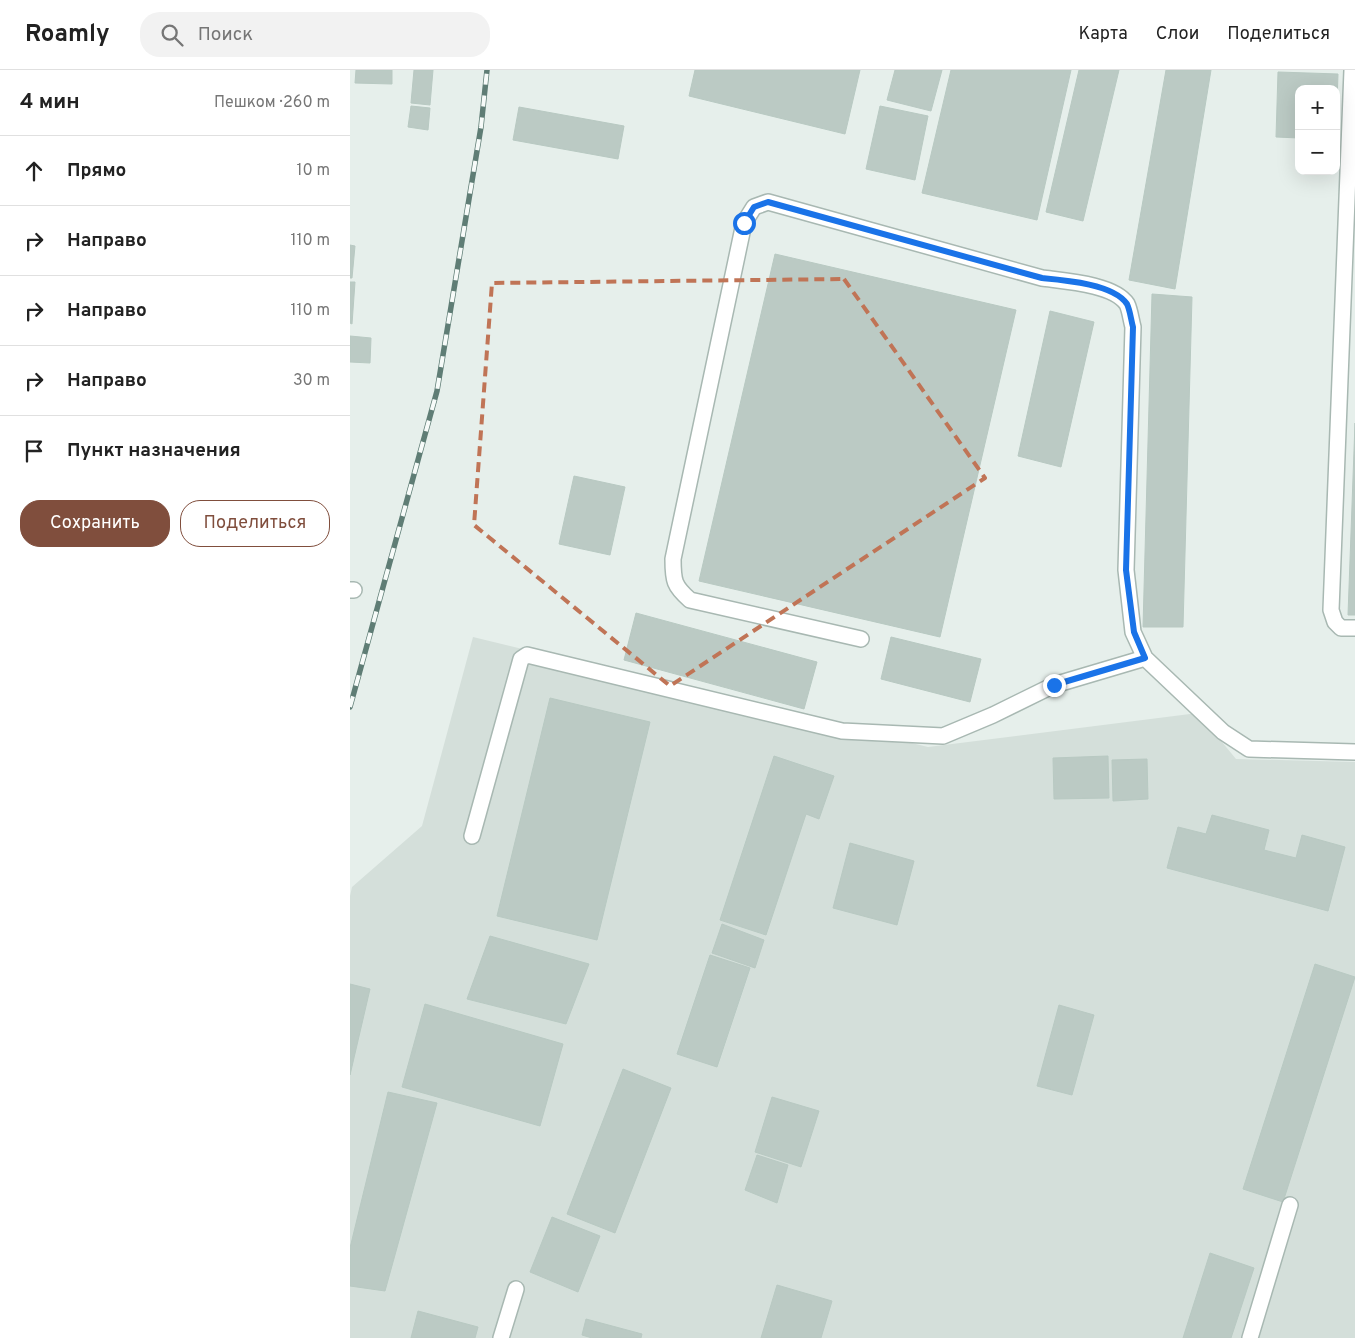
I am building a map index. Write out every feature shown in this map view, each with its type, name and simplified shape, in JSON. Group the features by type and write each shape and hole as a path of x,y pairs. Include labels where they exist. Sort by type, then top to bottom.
{"lane":[{"path":"1352,70 1331,610 1335,622 1341,628 1355,628"},
{"path":"861,640 690,600 678,589 673,576 673,559 744,223 754,207 768,202 1042,278 1078,282 1115,293 1127,304 1133,327 1126,570 1134,632 1145,658 1223,732 1249,749 1355,752"},
{"path":"472,836 521,659 527,655 842,731 943,736 993,715 1054,685 1145,658"},
{"path":"1250,1338 1290,1205"},
{"path":"501,1338 516,1289"}],"highlighted area":[{"path":"844,279 985,478 670,686 474,525 492,283"}],"shaded area":[{"path":"473,637 928,747 1198,713 1236,759 1355,762 1355,1338 350,1338 350,896 352,887 422,826"}],"building":[{"path":"356,70 392,70 392,84 355,83"},
{"path":"414,70 433,70 430,105 411,103"},
{"path":"695,70 860,70 845,134 689,96"},
{"path":"895,70 942,70 931,111 887,100"},
{"path":"951,70 1071,70 1037,220 922,193"},
{"path":"1079,70 1119,70 1083,221 1046,212"},
{"path":"1166,70 1211,70 1175,289 1129,280"},
{"path":"1278,72 1338,74 1338,85 1295,85 1295,138 1276,137"},
{"path":"411,106 430,108 428,130 408,127"},
{"path":"880,106 928,116 915,180 866,169"},
{"path":"519,107 624,126 618,159 513,140"},
{"path":"350,245 355,246 352,278 350,278"},
{"path":"775,254 1016,310 940,637 699,581"},
{"path":"350,282 355,282 352,324 350,323"},
{"path":"1152,294 1192,297 1183,627 1143,627"},
{"path":"1050,311 1094,322 1061,467 1018,456"},
{"path":"350,336 371,338 370,363 350,362"},
{"path":"1355,423 1355,615 1348,615"},
{"path":"574,476 625,487 610,555 559,544"},
{"path":"636,613 817,662 804,709 624,660"},
{"path":"891,637 981,659 970,702 881,679"},
{"path":"550,698 650,722 597,940 497,916"},
{"path":"774,756 834,776 819,819 806,814 766,935 720,920"},
{"path":"1108,756 1109,798 1054,799 1053,758"},
{"path":"1147,759 1148,799 1113,801 1112,760"},
{"path":"1212,815 1269,830 1264,850 1296,858 1302,835 1345,847 1328,911 1167,868 1178,827 1206,834"},
{"path":"850,843 914,861 897,925 833,908"},
{"path":"722,924 764,940 755,968 712,953"},
{"path":"490,936 589,964 566,1024 467,999"},
{"path":"710,955 750,968 717,1067 677,1054"},
{"path":"1315,964 1355,977 1283,1202 1243,1189"},
{"path":"350,984 370,989 350,1075"},
{"path":"425,1004 563,1044 540,1126 402,1087"},
{"path":"1059,1005 1094,1015 1072,1095 1037,1086"},
{"path":"623,1069 671,1088 615,1233 567,1214"},
{"path":"388,1092 437,1103 385,1291 350,1286 350,1248"},
{"path":"772,1097 819,1111 801,1167 755,1152"},
{"path":"757,1155 788,1165 777,1203 745,1190"},
{"path":"552,1217 600,1236 578,1292 530,1272"},
{"path":"1210,1253 1254,1268 1231,1338 1183,1338"},
{"path":"777,1285 832,1301 821,1338 761,1338"},
{"path":"418,1311 478,1327 475,1338 411,1338"},
{"path":"586,1319 642,1334 641,1338 592,1338 582,1335"}],"railway":[{"path":"350,707 437,391 481,127 487,70"}],"route":[{"path":"744,223 754,207 768,202 1042,278 1078,282 1115,293 1127,304 1133,327 1126,570 1134,632 1145,658 1054,685"}]}
